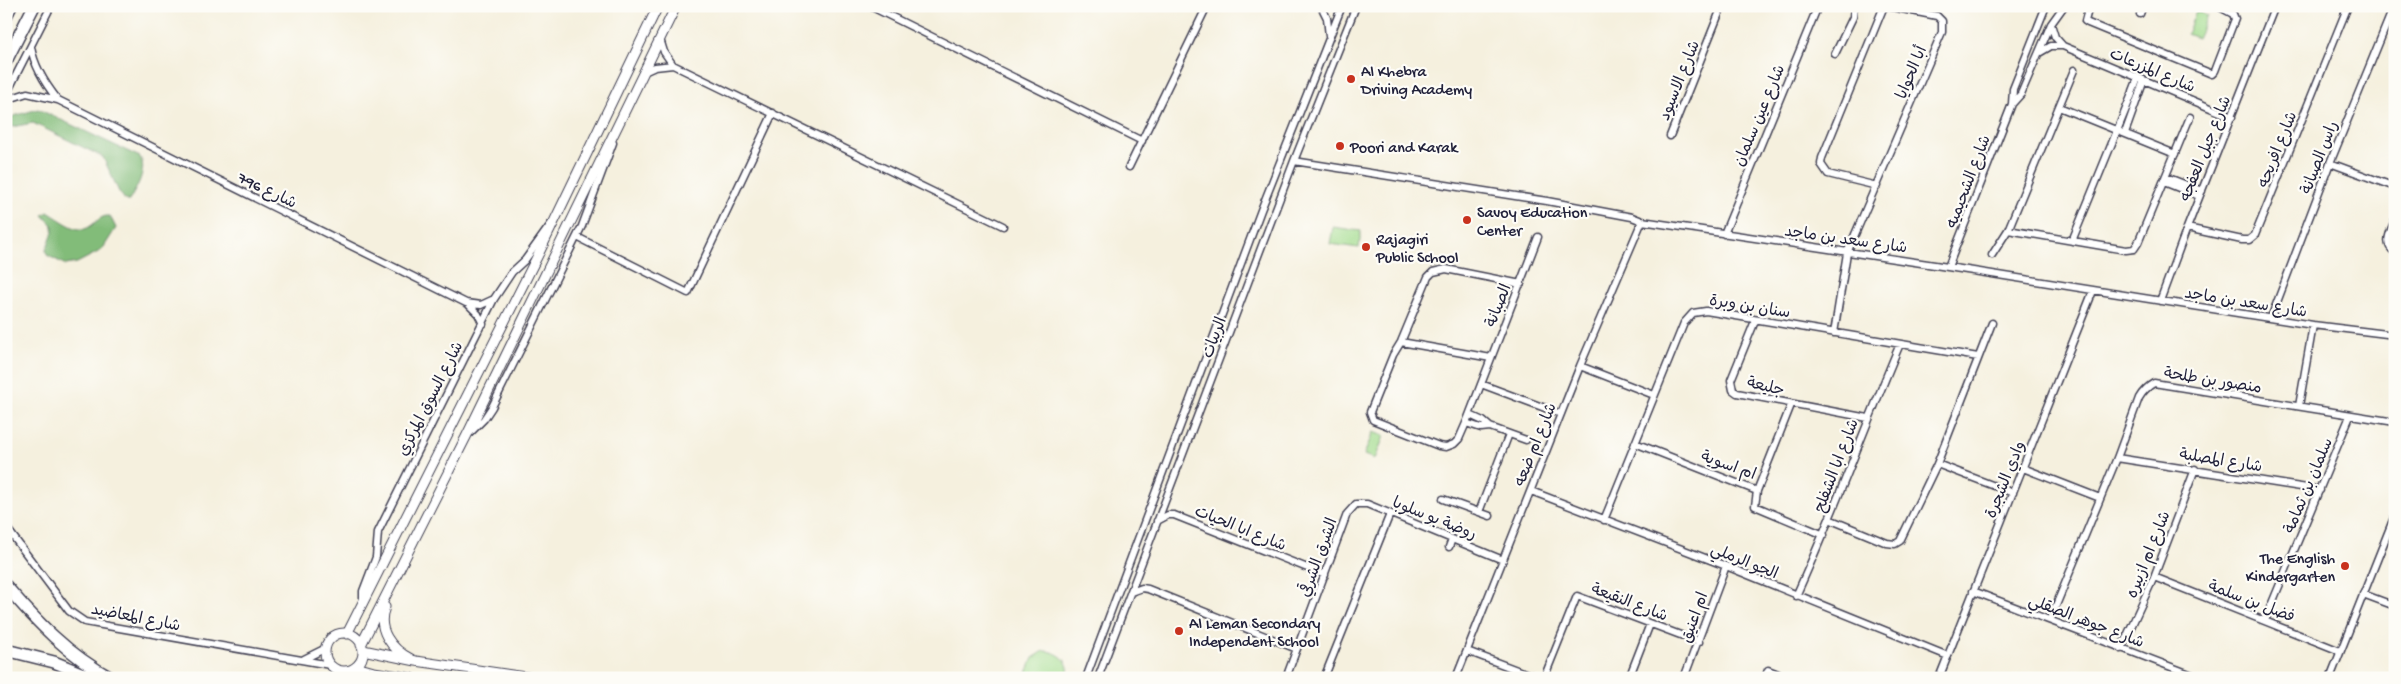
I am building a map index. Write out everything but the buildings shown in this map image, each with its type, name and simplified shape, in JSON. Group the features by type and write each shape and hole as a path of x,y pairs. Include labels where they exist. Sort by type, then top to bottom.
{"highway":[{"path":"6,16 11,6"},
{"path":"6,61 34,6"},
{"path":"6,586 32,616 61,644 87,664 111,678"},
{"path":"6,650 54,662 93,678"}],"main road":[{"name":"شارع السوق المركزي","path":"348,634 555,219 658,6"},
{"path":"349,672 361,659 362,647 676,6"},
{"path":"401,568 383,613 383,628 389,641 396,649 416,661"},
{"path":"409,678 335,669 327,660 326,648 332,638 348,634 356,637 362,647 416,661 533,678"},
{"path":"378,678 409,678"}],"street":[{"path":"6,95 51,6"},
{"path":"870,6 1142,141"},
{"path":"1129,167 1207,6"},
{"path":"1321,6 1327,18 1330,37"},
{"path":"1343,6 1355,9"},
{"name":"الربيات","path":"1086,678 1261,210 1343,6"},
{"name":"شارع الاسيود","path":"1670,136 1722,6"},
{"name":"شارع عين سلمان","path":"1724,234 1818,6"},
{"path":"1835,54 1853,17 1854,6"},
{"name":"أبا الحوايا","path":"1847,254 1877,186 1940,38 1942,26 1940,19 1934,14 1886,6 1822,158 1822,164 1828,174 1877,186"},
{"name":"شارع الشحيميه","path":"2012,104 2013,89 2046,6"},
{"name":"شارع الشحيميه","path":"1948,267 2012,104 2020,94 2051,24 2064,6"},
{"path":"2089,6 2084,21 2088,24 2212,74 2236,19 2233,14 2218,6"},
{"path":"2140,14 2143,6"},
{"name":"شارع جبل العفجه","path":"2160,301 2186,228 2275,6"},
{"name":"شارع افريحه","path":"2186,228 2242,240 2249,240 2256,235 2348,6"},
{"name":"راس الصبانة","path":"2271,318 2330,164 2394,6"},
{"name":"الربيات","path":"1098,678 1294,161 1355,9"},
{"path":"2051,24 2055,37 2063,46"},
{"path":"660,38 664,52 673,65 1003,226"},
{"path":"2037,54 2045,48 2063,46"},
{"name":"شارع المزرعات","path":"2063,46 2232,117"},
{"name":"شارع 796","path":"31,47 32,56 46,83 58,100"},
{"path":"644,72 655,67 673,65"},
{"path":"1992,255 2008,230 2074,70"},
{"path":"2072,241 2116,130 2141,79"},
{"name":"شارع 796","path":"6,100 26,93 58,100 466,303 478,314 483,324"},
{"path":"2125,133 2135,94"},
{"path":"2059,107 2175,154"},
{"path":"577,237 688,293 773,113"},
{"path":"2008,230 2126,250 2134,249 2190,117"},
{"path":"466,435 478,425 492,406 577,237 609,155 619,123"},
{"name":"شارع سعد بن ماجد","path":"1294,161 1547,201 1632,217 1642,221 1847,254 1948,267 2313,325 2395,335"},
{"path":"2330,164 2395,187"},
{"path":"2165,179 2201,194"},
{"name":"شارع السوق المركزي","path":"363,606 363,591 376,557 378,532 494,299 512,272 525,260 555,219"},
{"path":"2395,220 2387,242 2395,252"},
{"name":"شارع ام ضعه","path":"1456,678 1580,366 1642,221"},
{"name":"الصبانة","path":"1401,342 1393,355 1370,412 1371,417 1375,421 1439,446 1454,444 1470,415 1538,237"},
{"path":"1834,333 1847,254"},
{"path":"1491,358 1401,342 1424,284 1433,272 1446,269 1521,284"},
{"name":"وادي الشجرة","path":"1939,678 2093,291"},
{"path":"466,303 481,305 494,299"},
{"name":"سنان بن وبرة","path":"1604,520 1684,323 1693,313 1706,311 1755,321 1978,358"},
{"name":"جليعة","path":"1755,321 1731,380 1732,390 1737,393 1791,405 1868,418"},
{"path":"1829,519 1886,543 1895,544 1904,536 1937,464 1992,323"},
{"path":"2299,406 2313,325"},
{"name":"شارع ابا الشفلح","path":"1796,596 1824,535 1868,418 1900,344"},
{"path":"1580,366 1654,395"},
{"name":"منصور بن طلحة","path":"2050,620 2143,391 2154,383 2395,422"},
{"path":"1481,384 1561,414"},
{"name":"ام اسوية","path":"1634,443 1757,491 1791,405"},
{"path":"1470,415 1490,427 1526,440"},
{"name":"سلمان بن ثمامة","path":"2265,620 2350,416"},
{"path":"1466,423 1481,428 1490,427"},
{"path":"1479,512 1509,434"},
{"name":"شارع المصلبة","path":"2117,458 2320,490"},
{"path":"1937,464 2013,493"},
{"path":"2023,468 2100,498"},
{"name":"شارع ام ازبيره","path":"2121,649 2154,577 2195,469"},
{"name":"الجو الرملي","path":"1531,491 1726,566 1796,596 1948,656"},
{"path":"1757,491 1754,504 1759,510 1824,535"},
{"path":"1443,499 1490,516"},
{"name":"شارع ابا الحيات","path":"1165,500 1174,515"},
{"name":"روضة بو سلوبا","path":"1356,504 1367,504 1503,560"},
{"name":"الشرق الشرقي","path":"1286,678 1347,514 1356,504"},
{"path":"1324,678 1390,514"},
{"name":"شارع ابا الحيات","path":"1157,521 1168,515 1174,515 1325,576"},
{"path":"2330,678 2395,515"},
{"name":"شارع المعاضيد","path":"6,527 66,607 85,622 330,665"},
{"path":"1449,546 1452,539"},
{"name":"ام اعنيق","path":"1684,678 1726,566"},
{"path":"1138,575 1143,585 1148,589"},
{"name":"فضل بن سلمة","path":"2154,577 2340,650"},
{"path":"1131,592 1142,588 1148,589 1297,649"},
{"name":"شارع جوهر الصقلي","path":"1973,591 2192,677 2200,678"},
{"path":"2363,594 2395,606"},
{"name":"شارع النقيعة","path":"1544,678 1577,596 1698,642"},
{"path":"1629,678 1650,624"},
{"path":"304,659 326,648"},
{"path":"1467,651 1538,678"},
{"path":"1765,678 1768,670 1788,678"}],"green space":[{"path":"2196,11 2207,16 2197,38 2187,34"},
{"path":"38,109 140,157 143,168 142,173 129,201 126,201 119,192 103,157 33,123 6,128 7,118"},
{"path":"48,212 79,229 88,228 101,218 110,216 116,228 102,250 77,263 66,265 47,255 46,250 53,232 53,226 43,215"},
{"path":"1333,227 1361,231 1359,248 1330,244"},
{"path":"1373,432 1384,436 1375,459 1364,455"},
{"path":"1044,651 1054,653 1063,658 1068,667 1067,678 1025,678 1033,658"}],"place":[{"name":"Al Khebra Driving Academy","path":"1351,79"},
{"name":"Poori and Karak","path":"1340,146"},
{"name":"Savoy Education Center","path":"1467,220"},
{"name":"Rajagiri Public School","path":"1366,247"},
{"name":"The English Kindergarten","path":"2345,566"},
{"name":"Al Leman Secondary Independent School","path":"1179,631"}]}
